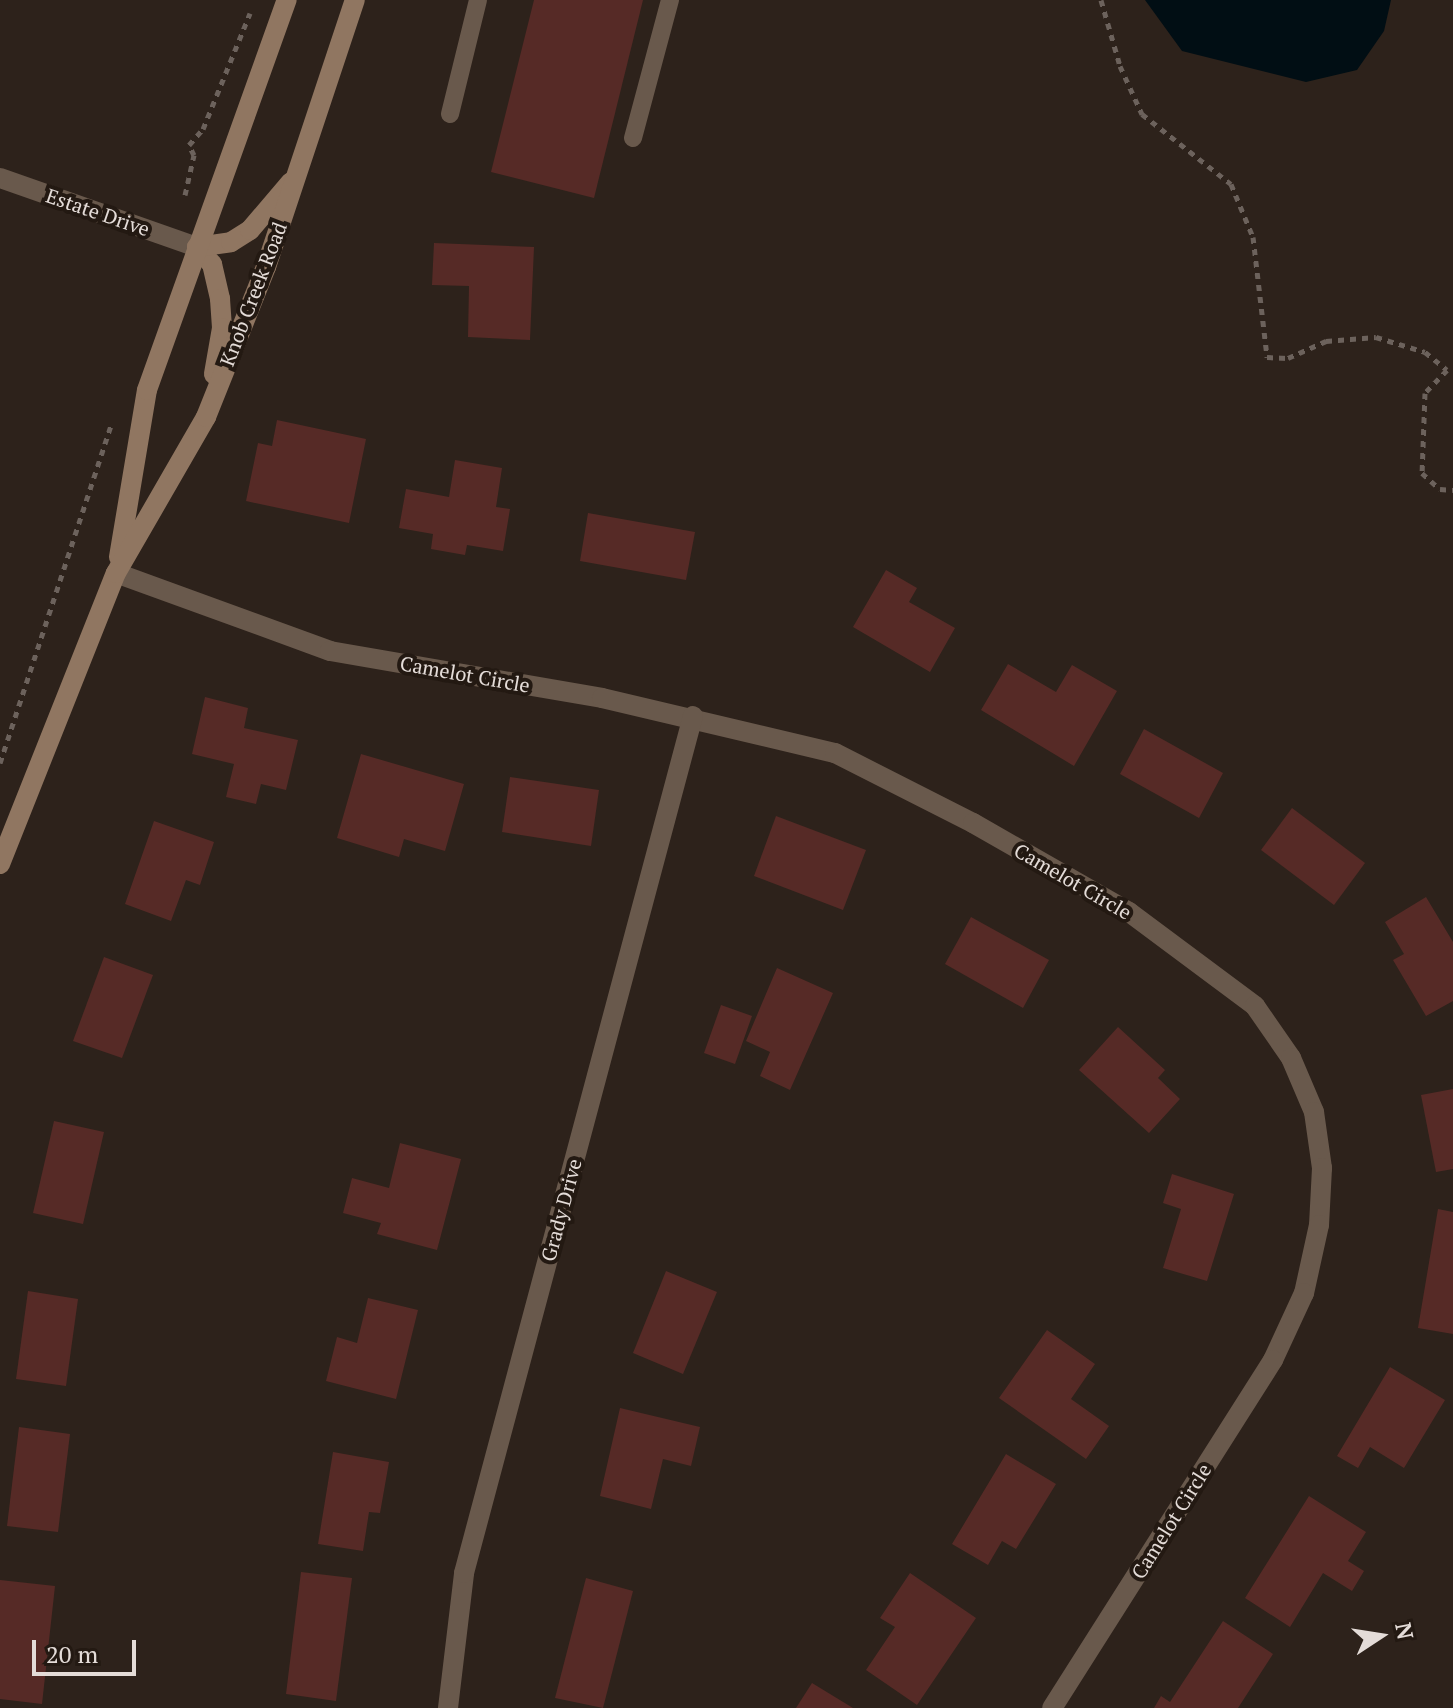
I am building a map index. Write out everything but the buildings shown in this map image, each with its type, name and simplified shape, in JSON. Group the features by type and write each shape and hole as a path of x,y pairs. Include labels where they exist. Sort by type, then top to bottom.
{"main road":[{"name":"Knob Creek Road","path":"116,573 147,390 287,0"},
{"name":"Knob Creek Road","path":"0,864 116,573 206,417 298,174 355,0"},
{"path":"197,247 231,242 250,230 298,174"},
{"path":"197,247 212,264 222,328 206,417"}],"street":[{"name":"Estate Drive","path":"0,178 197,247"},
{"name":"Camelot Circle","path":"116,573 330,651 693,716 835,753 973,823 1129,912 1255,1006 1291,1058 1314,1112 1322,1168 1320,1211 1304,1293 1273,1360 1052,1708"},
{"name":"Grady Drive","path":"448,1708 464,1573 693,716"}],"lane":[{"path":"450,114 478,0"},
{"path":"633,138 670,0"}],"path":[{"path":"1101,0 1120,66 1142,114 1231,184 1253,237 1267,357 1288,358 1326,341 1376,337 1425,352 1447,370 1425,393 1422,473 1440,489 1453,490"}],"shaded area":[{"path":"1145,0 1391,0 1384,31 1357,70 1306,82 1182,51"}]}
